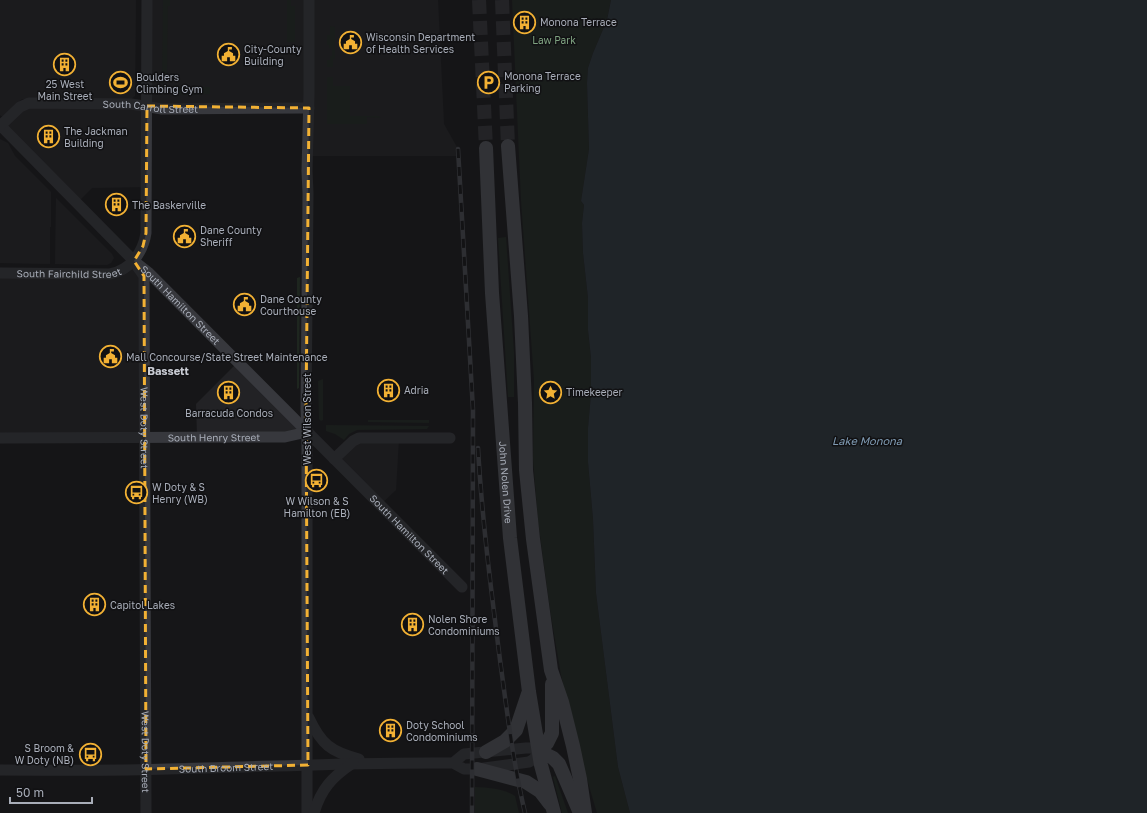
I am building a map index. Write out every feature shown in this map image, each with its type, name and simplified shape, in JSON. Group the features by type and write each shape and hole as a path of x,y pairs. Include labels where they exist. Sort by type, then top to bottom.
{"main road":[{"name":"John Nolen Drive","path":"508,146 522,338 526,470 533,539 552,670"},
{"name":"John Nolen Drive","path":"486,148 492,293 510,538 529,692 541,765 553,810"},
{"path":"552,670 552,733 547,743 539,751 553,758 559,764 580,813"},
{"path":"552,670 573,746 585,813"},
{"path":"486,752 505,741 516,730 529,692"},
{"path":"477,769 526,782 540,792 553,810"}],"street":[{"path":"134,261 143,246 146,233 147,0"},
{"name":"West Wilson Street","path":"307,813 306,409 309,0"},
{"name":"South Carroll Street","path":"0,126 20,107 29,103 131,104 162,109 309,108"},
{"name":"South Hamilton Street","path":"0,126 462,587"},
{"name":"South Fairchild Street","path":"0,273 106,275 120,272 134,261"},
{"name":"West Doty Street","path":"134,261 144,276 146,813"},
{"name":"South Henry Street","path":"0,438 285,437 307,432"},
{"path":"334,459 351,443 359,438 450,438"},
{"path":"307,715 319,737 328,747 347,756 373,762"},
{"name":"South Broom Street","path":"0,770 146,769 373,762 452,763 464,769 477,769 528,762 534,759 539,751 532,748 526,748 464,754 452,763"},
{"path":"314,813 317,801 330,782 342,770 353,763"}],"highlighted area":[{"path":"147,106 309,108 306,409 308,765 146,769 144,276 134,261 143,246 146,233"}],"shaded area":[{"name":"25 West Main Street","path":"0,0 136,0 135,96 131,99 22,99 3,116 1,116"},
{"path":"147,0 438,0 444,124 458,149 459,156 307,156 309,108 147,106"},
{"path":"147,106 146,187 92,188 77,203 0,126 20,107"},
{"path":"0,139 8,143 15,156 51,192 50,264 0,263"},
{"path":"56,198 112,254 114,258 111,263 107,265 55,264"},
{"path":"134,261 144,276 145,438 0,438 0,273 106,275"},
{"path":"238,362 307,432 197,438 196,404"},
{"path":"399,438 396,490 380,505 334,459 351,443"}],"green space":[{"path":"163,0 170,0 170,6 168,6 167,74 164,74 164,84 162,83"},
{"path":"287,0 291,0 291,6 295,6 295,42 287,42"},
{"name":"Law Park","path":"512,0 611,0 607,20 588,68 589,149 581,201 584,205 582,223 583,253 588,298 588,330 591,358 588,462 593,519 596,593 618,767 630,813 597,813 576,742 561,675 550,610 538,521 533,459 534,380 521,201"},
{"path":"330,26 335,27 335,59 333,59 333,67 327,67 327,60 330,60 330,56 332,56 332,48 329,48 329,45 327,45 327,35 330,35"},
{"path":"327,77 333,77 333,86 350,86 350,116 378,116 381,118 367,117 367,124 327,124"},
{"path":"176,87 210,87 210,94 183,95 168,90 176,91"},
{"path":"506,237 514,352 514,397 508,397 498,238"},
{"path":"300,277 299,388 297,389 297,278"},
{"path":"323,379 323,420 321,421 319,419 318,381"},
{"path":"368,420 429,420 429,423 368,422"},
{"path":"326,425 429,426 427,429 357,430 349,434 344,440 335,434 326,431"},
{"path":"555,776 568,813 562,813 553,777"},
{"path":"475,787 491,788 510,793 515,796 519,813 475,813"}],"water":[{"name":"Lake Monona","path":"611,0 1147,0 1147,813 630,813 618,767 596,593 593,519 588,462 591,358 588,330 588,298 583,253 582,223 584,205 581,201 589,149 588,68 607,20"}],"tunnel":[{"path":"479,0 486,148"},
{"path":"502,0 508,146"}],"railway":[{"path":"458,149 473,410 472,813"},
{"path":"478,448 484,528 500,660 514,756 525,813"}],"place":[{"name":"Monona Terrace","path":"524,22"},
{"name":"Wisconsin Department of Health Services","path":"351,43"},
{"name":"City-County Building","path":"228,55"},
{"name":"25 West Main Street","path":"65,64"},
{"name":"Monona Terrace Parking","path":"488,82"},
{"name":"Boulders Climbing Gym","path":"120,83"},
{"name":"The Jackman Building","path":"48,137"},
{"name":"The Baskerville","path":"116,205"},
{"name":"Dane County Sheriff","path":"185,236"},
{"name":"Dane County Courthouse","path":"245,305"},
{"name":"Mall Concourse/State Street Maintenance","path":"111,357"},
{"name":"Adria","path":"389,390"},
{"name":"Timekeeper","path":"550,392"},
{"name":"Barracuda Condos","path":"229,393"},
{"name":"W Wilson & S Hamilton (EB)","path":"317,481"},
{"name":"W Doty & S Henry (WB)","path":"136,493"},
{"name":"Capitol Lakes","path":"94,605"},
{"name":"Nolen Shore Condominiums","path":"412,625"},
{"name":"Doty School Condominiums","path":"390,731"},
{"name":"S Broom & W Doty (NB)","path":"90,754"}],"district":[{"name":"Bassett","path":"168,371"}]}
